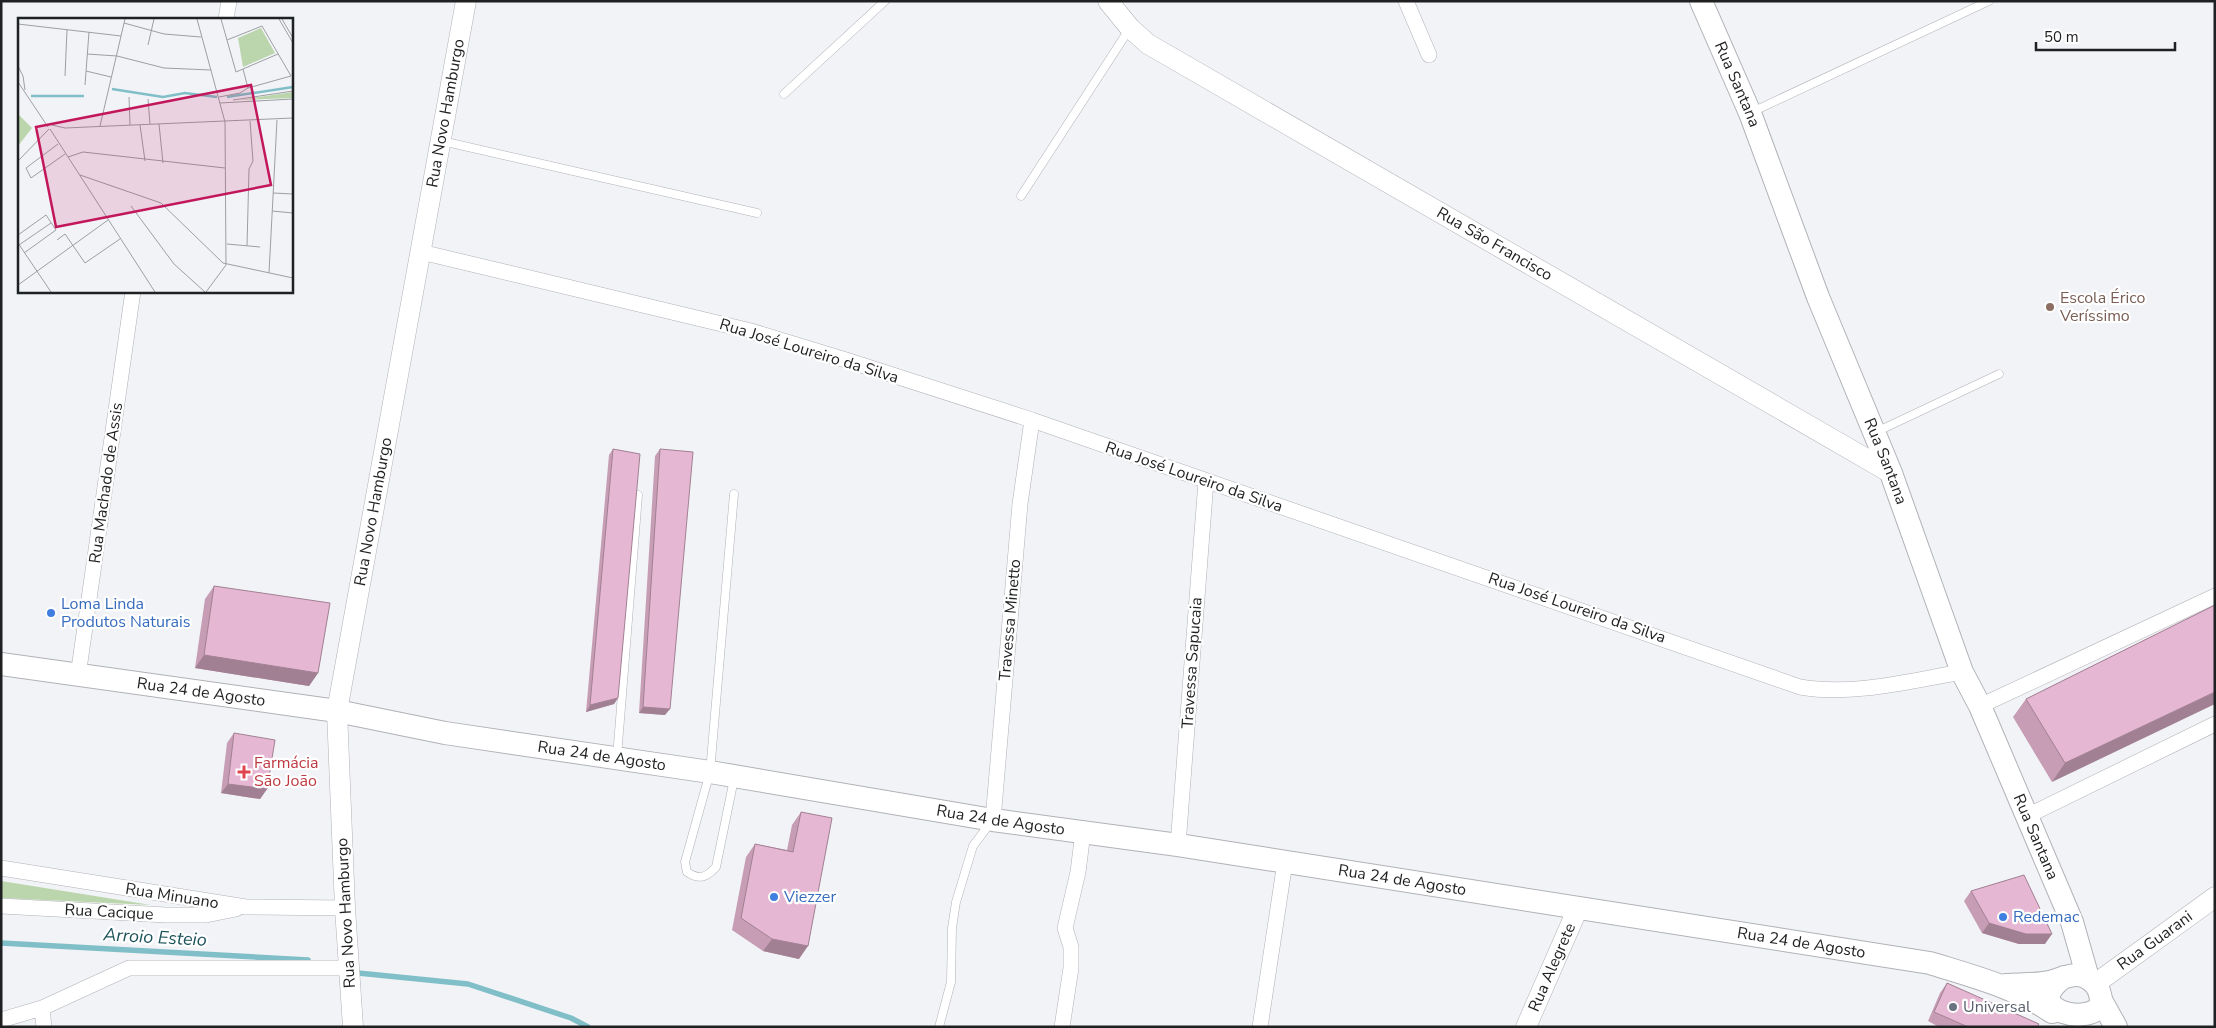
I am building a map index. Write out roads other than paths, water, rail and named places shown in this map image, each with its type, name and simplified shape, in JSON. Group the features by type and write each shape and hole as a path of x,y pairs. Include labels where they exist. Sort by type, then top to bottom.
{"main road":[{"name":"Rua Santana","path":"1701,1 1750,112 1818,297 1890,473 1962,672 1980,706 2072,922 2084,983"},
{"name":"Rua 24 de Agosto","path":"1,664 337,711 445,733 710,772 993,820 1178,845 1930,963 2000,985 2036,1001 2052,1012"},
{"name":"Rua 24 de Agosto","path":"2000,985 2084,983"},
{"path":"2084,983 2100,1009 2089,1023 2071,1026 2056,1018 2052,1012 2050,996 2052,988 2084,983"},
{"path":"2084,983 2116,1027"}],"street":[{"path":"226,18 229,1"},
{"name":"Rua Novo Hamburgo","path":"353,1027 348,968 337,711 466,1"},
{"name":"Rua São Francisco","path":"1108,1 1130,28 1148,44 1890,473"},
{"path":"1406,1 1429,55"},
{"name":"Rua José Loureiro da Silva","path":"421,252 750,331 1032,420 1800,687 1826,691 1861,689 1962,672"},
{"name":"Rua Machado de Assis","path":"78,676 133,292"},
{"name":"Travessa Minetto","path":"993,820 1020,504 1032,420"},
{"name":"Travessa Sapucaia","path":"1178,845 1206,481"},
{"path":"1980,706 2215,596"},
{"path":"2027,816 2215,724"},
{"path":"1062,1027 1071,968 1071,947 1065,928 1078,872 1083,832"},
{"path":"1260,1027 1285,862"},
{"name":"Rua Minuano","path":"1,868 246,907 345,908"},
{"name":"Rua Guarani","path":"2084,983 2215,897"},
{"name":"Rua Cacique","path":"1,906 166,916 206,915 246,907"},
{"name":"Rua Alegrete","path":"1526,1027 1578,908"},
{"path":"1,1020 42,1008 128,968 348,968"},
{"path":"42,1008 44,1027"}],"lane":[{"path":"784,94 886,1"},
{"path":"1750,112 1988,1"},
{"path":"1021,196 1130,28"},
{"path":"442,141 757,213"},
{"path":"1874,434 1999,374"},
{"path":"734,494 710,772 685,862 687,872 694,876 701,878 708,876 716,868 734,777"},
{"path":"616,759 638,495"},
{"path":"939,1027 951,982 952,928 956,902 972,846 993,820"}],"waterway":[{"name":"Arroio Esteio","path":"1,943 308,960"},
{"name":"Arroio Esteio","path":"358,973 468,984 571,1018 588,1027"}],"place":[{"name":"Escola Érico Veríssimo","path":"2050,307"},
{"name":"Loma Linda Produtos Naturais","path":"51,613"},
{"name":"Farmácia São João","path":"244,772"},
{"name":"Viezzer","path":"774,897"},
{"name":"Redemac","path":"2003,917"},
{"name":"Universal","path":"1953,1007"}]}
